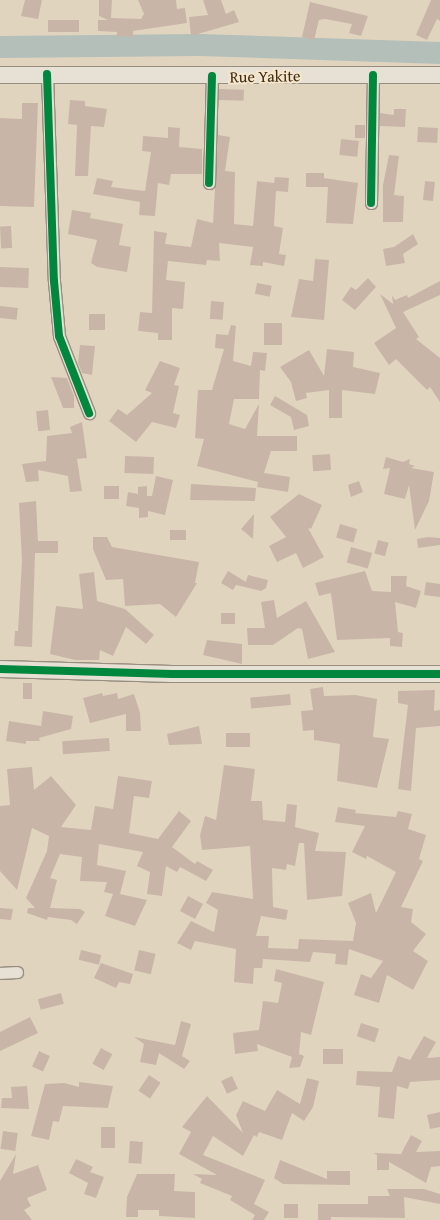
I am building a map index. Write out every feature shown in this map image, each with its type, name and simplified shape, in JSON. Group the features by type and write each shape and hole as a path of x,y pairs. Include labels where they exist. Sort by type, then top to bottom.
{"main road":[{"name":"Rue Yakite","path":"0,75 440,75"},
{"path":"0,669 172,674 440,674"}],"street":[{"path":"47,74 54,281 59,336 89,413"},
{"path":"371,203 373,75"},
{"path":"209,183 212,76"},
{"path":"0,973 17,972"}],"building":[{"path":"25,0 42,0 38,19 21,16"},
{"path":"99,0 112,0 111,18 141,19 144,14 138,0 176,0 177,9 185,8 187,23 133,31 133,37 117,36 117,32 98,31 98,20 108,20 99,16"},
{"path":"203,0 221,0 226,14 234,10 239,22 191,36 189,17 208,15"},
{"path":"431,0 440,0 440,21 437,19 427,40 416,35"},
{"path":"310,2 368,16 361,36 349,33 352,24 325,19 319,20 314,40 302,37"},
{"path":"48,20 79,20 79,32 48,32"},
{"path":"219,89 244,90 244,101 219,100"},
{"path":"70,100 85,101 85,106 107,109 104,127 91,126 88,176 75,176 77,125 68,124"},
{"path":"22,103 38,103 34,207 0,206 0,118 22,119"},
{"path":"394,109 406,109 405,127 380,126 380,113 394,115"},
{"path":"355,125 365,125 365,138 355,138"},
{"path":"168,127 180,128 179,147 202,149 202,174 171,174 169,185 158,183 155,216 139,215 140,202 93,194 97,178 113,181 111,187 145,191 151,152 142,151 143,136 168,138"},
{"path":"418,127 438,128 437,143 417,142"},
{"path":"218,135 230,137 225,171 235,172 234,224 253,226 257,181 274,183 275,177 289,178 288,192 276,191 274,226 283,228 279,254 286,255 284,266 263,262 263,266 250,265 253,247 219,243 220,261 207,260 206,265 168,261 166,280 185,282 183,309 172,308 172,340 158,340 158,333 138,331 140,312 152,313 154,231 167,233 165,244 191,247 197,219 213,223"},
{"path":"341,139 359,141 357,157 339,155"},
{"path":"389,155 399,156 394,195 404,196 403,222 383,222 383,185"},
{"path":"306,173 324,173 324,178 358,183 353,224 326,223 328,187 306,187"},
{"path":"425,181 435,182 433,201 423,200"},
{"path":"72,210 91,213 90,218 123,224 119,245 131,247 127,272 97,267 91,263 97,240 68,234"},
{"path":"11,226 12,248 1,249 0,227"},
{"path":"413,234 418,244 403,254 405,263 386,266 383,249 394,247"},
{"path":"315,259 329,260 324,320 291,317 299,279 313,281"},
{"path":"0,267 29,268 28,288 0,287"},
{"path":"368,278 376,287 355,310 342,300 351,287 356,290"},
{"path":"440,281 440,295 403,312 419,337 416,339 440,358 440,402 430,387 427,390 396,359 389,365 374,343 396,328 380,294 393,304 392,295 395,300 407,295 408,298"},
{"path":"257,283 272,286 270,297 255,294"},
{"path":"211,301 224,302 223,320 210,319"},
{"path":"0,306 18,308 17,320 0,318"},
{"path":"89,314 105,314 105,330 89,330"},
{"path":"264,323 282,323 282,345 264,345"},
{"path":"231,325 236,326 233,361 251,366 253,352 267,353 265,371 260,370 259,399 234,399 229,424 245,429 259,404 257,436 297,436 297,451 271,451 264,473 290,477 288,492 257,487 258,482 197,466 204,439 195,438 198,390 212,390 224,349 215,348 216,334 228,335"},
{"path":"80,345 95,346 92,375 82,373 78,363"},
{"path":"327,349 354,352 353,367 380,373 375,394 342,390 342,418 329,418 329,390 306,393 307,398 296,401 291,382 280,367 309,350 324,376"},
{"path":"160,361 180,368 174,385 179,386 173,413 180,415 176,428 152,422 136,442 109,421 118,409 127,415 152,393 145,390"},
{"path":"51,377 67,378 74,396 74,408 63,408"},
{"path":"275,396 307,415 309,426 294,430 291,417 270,405"},
{"path":"48,410 50,430 38,431 36,411"},
{"path":"82,422 87,458 77,459 82,491 70,492 68,476 38,470 39,481 26,482 22,464 46,461 47,436 72,433 70,427"},
{"path":"330,454 331,470 313,471 312,455"},
{"path":"125,456 154,457 153,474 124,473"},
{"path":"386,457 403,462 410,459 409,464 415,466 411,468 434,472 429,501 415,530 409,485 405,499 384,494 390,468 383,469"},
{"path":"156,476 173,480 165,515 148,511 148,517 139,518 139,508 126,506 128,492 138,494 138,487 147,486 147,496 152,496"},
{"path":"359,481 363,492 351,497 348,485"},
{"path":"191,484 256,488 255,501 190,500"},
{"path":"104,486 119,486 119,499 104,499"},
{"path":"299,494 322,505 311,529 308,528 324,557 303,568 296,553 277,562 269,546 286,537 270,517"},
{"path":"36,501 38,541 58,541 58,553 35,553 32,647 14,646 15,631 18,631 22,561 19,503"},
{"path":"254,514 253,539 241,529"},
{"path":"340,524 357,529 353,542 336,537"},
{"path":"170,530 186,530 186,540 170,540"},
{"path":"93,537 107,537 112,547 199,562 195,583 197,583 176,617 160,604 125,606 123,579 106,580 93,549"},
{"path":"428,537 440,538 440,545 418,548 417,539"},
{"path":"378,540 389,543 385,556 374,554"},
{"path":"351,547 372,553 368,568 347,562"},
{"path":"228,571 246,582 248,575 268,580 266,588 261,591 236,585 233,590 221,583"},
{"path":"365,571 372,591 391,592 391,576 407,576 406,586 421,591 416,608 395,602 398,632 403,633 402,647 390,646 390,638 337,640 331,593 319,596 315,583"},
{"path":"94,572 97,601 125,609 154,635 146,644 126,627 113,656 100,650 99,660 75,660 50,654 56,606 83,609 79,574"},
{"path":"426,582 440,584 440,597 424,595"},
{"path":"274,600 277,618 306,601 335,652 308,659 302,629 298,628 273,645 248,645 247,628 265,628 261,602"},
{"path":"221,613 235,613 235,624 221,624"},
{"path":"207,640 242,644 242,664 203,655"},
{"path":"23,683 32,683 32,699 23,699"},
{"path":"323,687 324,696 355,695 377,699 373,737 389,739 377,788 337,781 340,744 314,740 314,730 303,731 301,711 313,710 310,689"},
{"path":"435,690 434,711 440,710 440,726 416,728 411,791 398,789 408,705 398,703 398,691"},
{"path":"102,693 103,696 117,693 118,699 134,694 140,713 141,731 126,731 126,714 90,723 83,698"},
{"path":"290,694 291,705 251,708 250,697"},
{"path":"43,711 73,716 71,729 39,738 40,741 26,741 26,744 6,741 9,721 41,726"},
{"path":"199,726 202,744 169,745 167,734"},
{"path":"226,733 250,733 250,747 226,747"},
{"path":"109,738 110,751 63,754 62,741"},
{"path":"224,765 255,769 251,801 262,801 263,820 285,822 287,804 297,805 295,827 319,833 315,851 346,852 342,896 307,900 304,843 299,843 295,866 287,864 286,870 272,868 273,907 288,910 286,920 261,916 256,936 269,936 268,948 298,949 299,939 353,941 356,923 348,903 371,893 376,913 396,872 367,856 366,859 352,852 365,826 335,822 338,807 356,810 355,813 396,817 398,811 412,814 408,829 426,835 419,859 423,861 401,907 413,909 411,922 426,934 413,951 428,961 413,990 387,975 379,1003 354,995 361,974 371,978 383,961 349,949 347,965 335,964 336,954 313,952 310,962 263,959 262,968 254,968 253,984 234,982 236,949 195,941 191,950 177,943 191,921 214,932 218,910 206,903 212,892 253,899 250,846 202,850 200,835 205,816 216,820"},
{"path":"32,767 34,790 51,776 76,805 61,827 91,830 95,806 113,809 118,776 152,781 149,798 134,796 129,833 158,839 179,811 191,821 172,847 195,864 197,861 213,870 206,881 180,867 177,872 166,866 162,896 147,894 150,872 137,866 143,852 99,844 97,865 126,871 120,894 147,900 135,926 105,916 113,894 104,892 107,882 80,881 82,857 60,854 50,878 57,880 50,908 80,909 85,912 77,924 71,920 48,917 47,920 27,913 28,908 35,908 26,898 47,851 49,836 32,828 17,890 0,871 0,806 10,805 7,769"},
{"path":"188,896 203,904 195,919 180,911"},
{"path":"0,908 13,909 11,920 0,919"},
{"path":"81,950 101,955 99,965 79,960"},
{"path":"139,950 156,954 151,974 134,970"},
{"path":"101,963 133,974 130,984 119,982 116,988 94,978"},
{"path":"276,969 324,982 311,1035 301,1032 299,1054 304,1056 300,1067 289,1068 292,1057 257,1044 258,1051 235,1054 233,1033 259,1030 263,1001 278,1003 282,983 274,981"},
{"path":"61,993 64,1004 41,1010 38,999"},
{"path":"30,1017 38,1033 0,1051 0,1032"},
{"path":"181,1021 191,1024 182,1056 190,1061 184,1069 159,1053 156,1065 140,1062 144,1044 134,1037 175,1045"},
{"path":"361,1023 379,1029 375,1042 357,1036"},
{"path":"424,1036 436,1042 427,1058 440,1057 440,1080 410,1082 408,1089 397,1086 394,1119 378,1117 380,1087 356,1085 357,1071 392,1072 398,1056 410,1060"},
{"path":"101,1048 112,1054 104,1070 92,1064"},
{"path":"323,1049 343,1049 343,1064 323,1064"},
{"path":"39,1051 50,1056 43,1071 32,1067"},
{"path":"149,1075 161,1083 150,1099 138,1091"},
{"path":"232,1076 238,1089 227,1094 221,1081"},
{"path":"307,1078 319,1081 313,1107 304,1121 292,1113 282,1140 259,1132 257,1137 254,1135 243,1156 213,1136 203,1155 265,1180 254,1204 269,1212 264,1220 252,1220 255,1215 230,1200 232,1196 200,1183 202,1179 193,1174 217,1175 179,1154 191,1132 182,1127 207,1096 243,1133 236,1115 243,1101 265,1111 277,1090 300,1104"},
{"path":"79,1082 113,1086 108,1108 63,1106 59,1122 53,1121 49,1140 31,1136 45,1084 64,1083 79,1087"},
{"path":"27,1086 29,1109 1,1108 2,1098 12,1098 11,1087"},
{"path":"440,1112 440,1127 430,1129 427,1115"},
{"path":"101,1127 115,1127 115,1148 101,1148"},
{"path":"3,1131 18,1133 15,1151 0,1149"},
{"path":"411,1135 422,1141 416,1152 440,1151 440,1166 431,1167 426,1183 389,1162 389,1170 377,1170 377,1155 373,1153 401,1154"},
{"path":"130,1141 143,1142 141,1164 128,1163"},
{"path":"16,1154 13,1174 38,1165 47,1190 27,1198 31,1206 24,1210 32,1220 0,1220 0,1181"},
{"path":"76,1159 93,1167 90,1172 104,1177 96,1198 84,1194 88,1183 69,1173"},
{"path":"280,1160 327,1179 327,1171 350,1171 350,1185 283,1184 274,1178"},
{"path":"137,1174 175,1174 174,1191 195,1192 195,1218 159,1216 159,1210 138,1210 138,1217 126,1217 127,1197"},
{"path":"387,1189 424,1189 440,1194 440,1204 404,1197 405,1218 331,1217 331,1220 318,1220 318,1204 368,1204 368,1196 390,1196"},
{"path":"284,1204 298,1204 298,1218 284,1218"}],"waterway":[{"path":"0,47 200,45 440,53"}],"cycle path":[{"path":"47,74 54,281 59,336 89,413"},
{"path":"371,203 373,75"},
{"path":"209,183 212,76"},
{"path":"0,669 172,674 440,674"}]}
